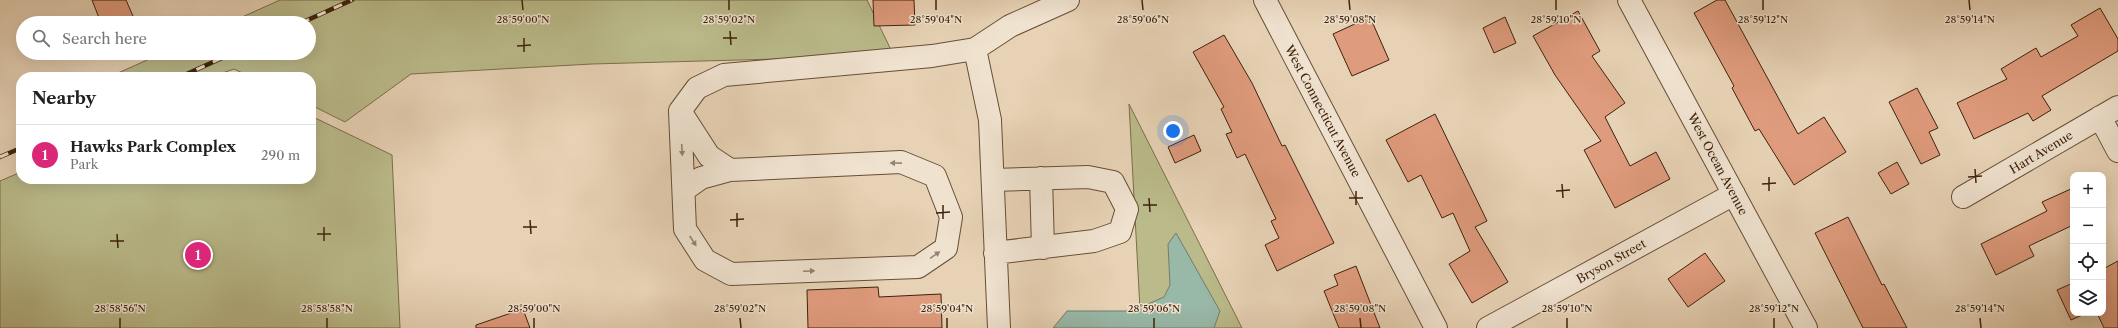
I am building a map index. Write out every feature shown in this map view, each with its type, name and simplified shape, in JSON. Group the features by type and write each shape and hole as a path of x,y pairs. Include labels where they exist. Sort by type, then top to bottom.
{"street":[{"path":"684,190 702,178 730,170 902,162 936,176 951,217 946,248 918,267 731,274 705,260 685,230 680,111 697,88 724,75 932,56 975,49 1010,26 1068,0"},
{"name":"West Connecticut Avenue","path":"1265,0 1436,328"},
{"name":"West Ocean Avenue","path":"1629,0 1806,328"},
{"path":"975,49 990,120 999,328"},
{"path":"680,111 709,156 730,170"},
{"path":"2109,112 2118,151"},
{"name":"Hart Avenue","path":"1963,197 2109,112"},
{"path":"993,180 1088,177 1114,182 1127,209 1120,232 1094,241 995,253"},
{"path":"1041,178 1043,248"},
{"name":"Bryson Street","path":"1488,328 1734,194"}],"green space":[{"path":"280,0 867,0 892,52 813,58 592,64 411,74 345,122 316,108 316,72 240,72 234,69 225,72 120,72 147,60 316,60 316,16 245,16"},
{"path":"1129,104 1242,328 1141,328"},
{"path":"316,118 392,155 400,328 0,328 0,181 16,174 16,184 316,184"}],"shaded area":[{"path":"1176,233 1220,311 1214,328 1053,328 1067,311 1132,311 1164,297 1170,285 1168,244"}],"building":[{"path":"92,0 126,0 133,16 98,16"},
{"path":"873,0 914,0 915,25 874,26"},
{"path":"1717,0 1725,0 1798,134 1824,117 1846,152 1794,185 1759,129 1755,131 1732,88 1734,86 1694,13"},
{"path":"2100,8 2118,39 2118,51 2042,96 2051,110 2033,121 2028,113 1974,139 1957,103 2007,79 2001,69 2036,48 2041,57 2078,36 2071,25"},
{"path":"1578,11 1600,51 1592,56 1625,103 1605,117 1630,166 1656,152 1670,179 1615,208 1584,150 1601,141 1555,75 1533,36"},
{"path":"1370,17 1389,60 1352,76 1333,34"},
{"path":"1505,17 1516,43 1494,53 1483,28"},
{"path":"1224,35 1252,83 1282,146 1285,145 1334,243 1277,271 1265,245 1279,238 1271,221 1276,219 1245,154 1237,158 1226,134 1232,132 1221,109 1224,107 1193,52"},
{"path":"1917,88 1938,128 1929,132 1940,155 1921,164 1889,102"},
{"path":"1435,114 1487,221 1475,227 1508,282 1472,303 1449,264 1470,251 1453,213 1442,218 1421,175 1408,182 1386,140"},
{"path":"1194,135 1201,151 1175,163 1168,147"},
{"path":"1897,162 1909,184 1891,194 1878,173"},
{"path":"2070,189 2070,226 2029,246 2034,256 1996,275 1981,244 2047,211 2042,202"},
{"path":"1848,217 1882,285 1884,284 1907,328 1863,328 1815,233"},
{"path":"1705,253 1725,281 1688,307 1668,279"},
{"path":"2118,261 2118,328 2104,328 2098,316 2106,316 2106,267"},
{"path":"1356,266 1380,328 1339,328 1324,291 1338,285 1334,275"},
{"path":"2070,284 2070,316 2080,316 2071,320 2057,290"},
{"path":"878,287 879,297 941,294 942,328 808,328 807,290"},
{"path":"523,309 530,328 476,328 476,325"}],"railway":[{"path":"316,16 352,0"},
{"path":"191,72 218,60"},
{"path":"0,157 16,150"}],"place":[{"name":"Hawks Park Complex","path":"198,255"}]}
